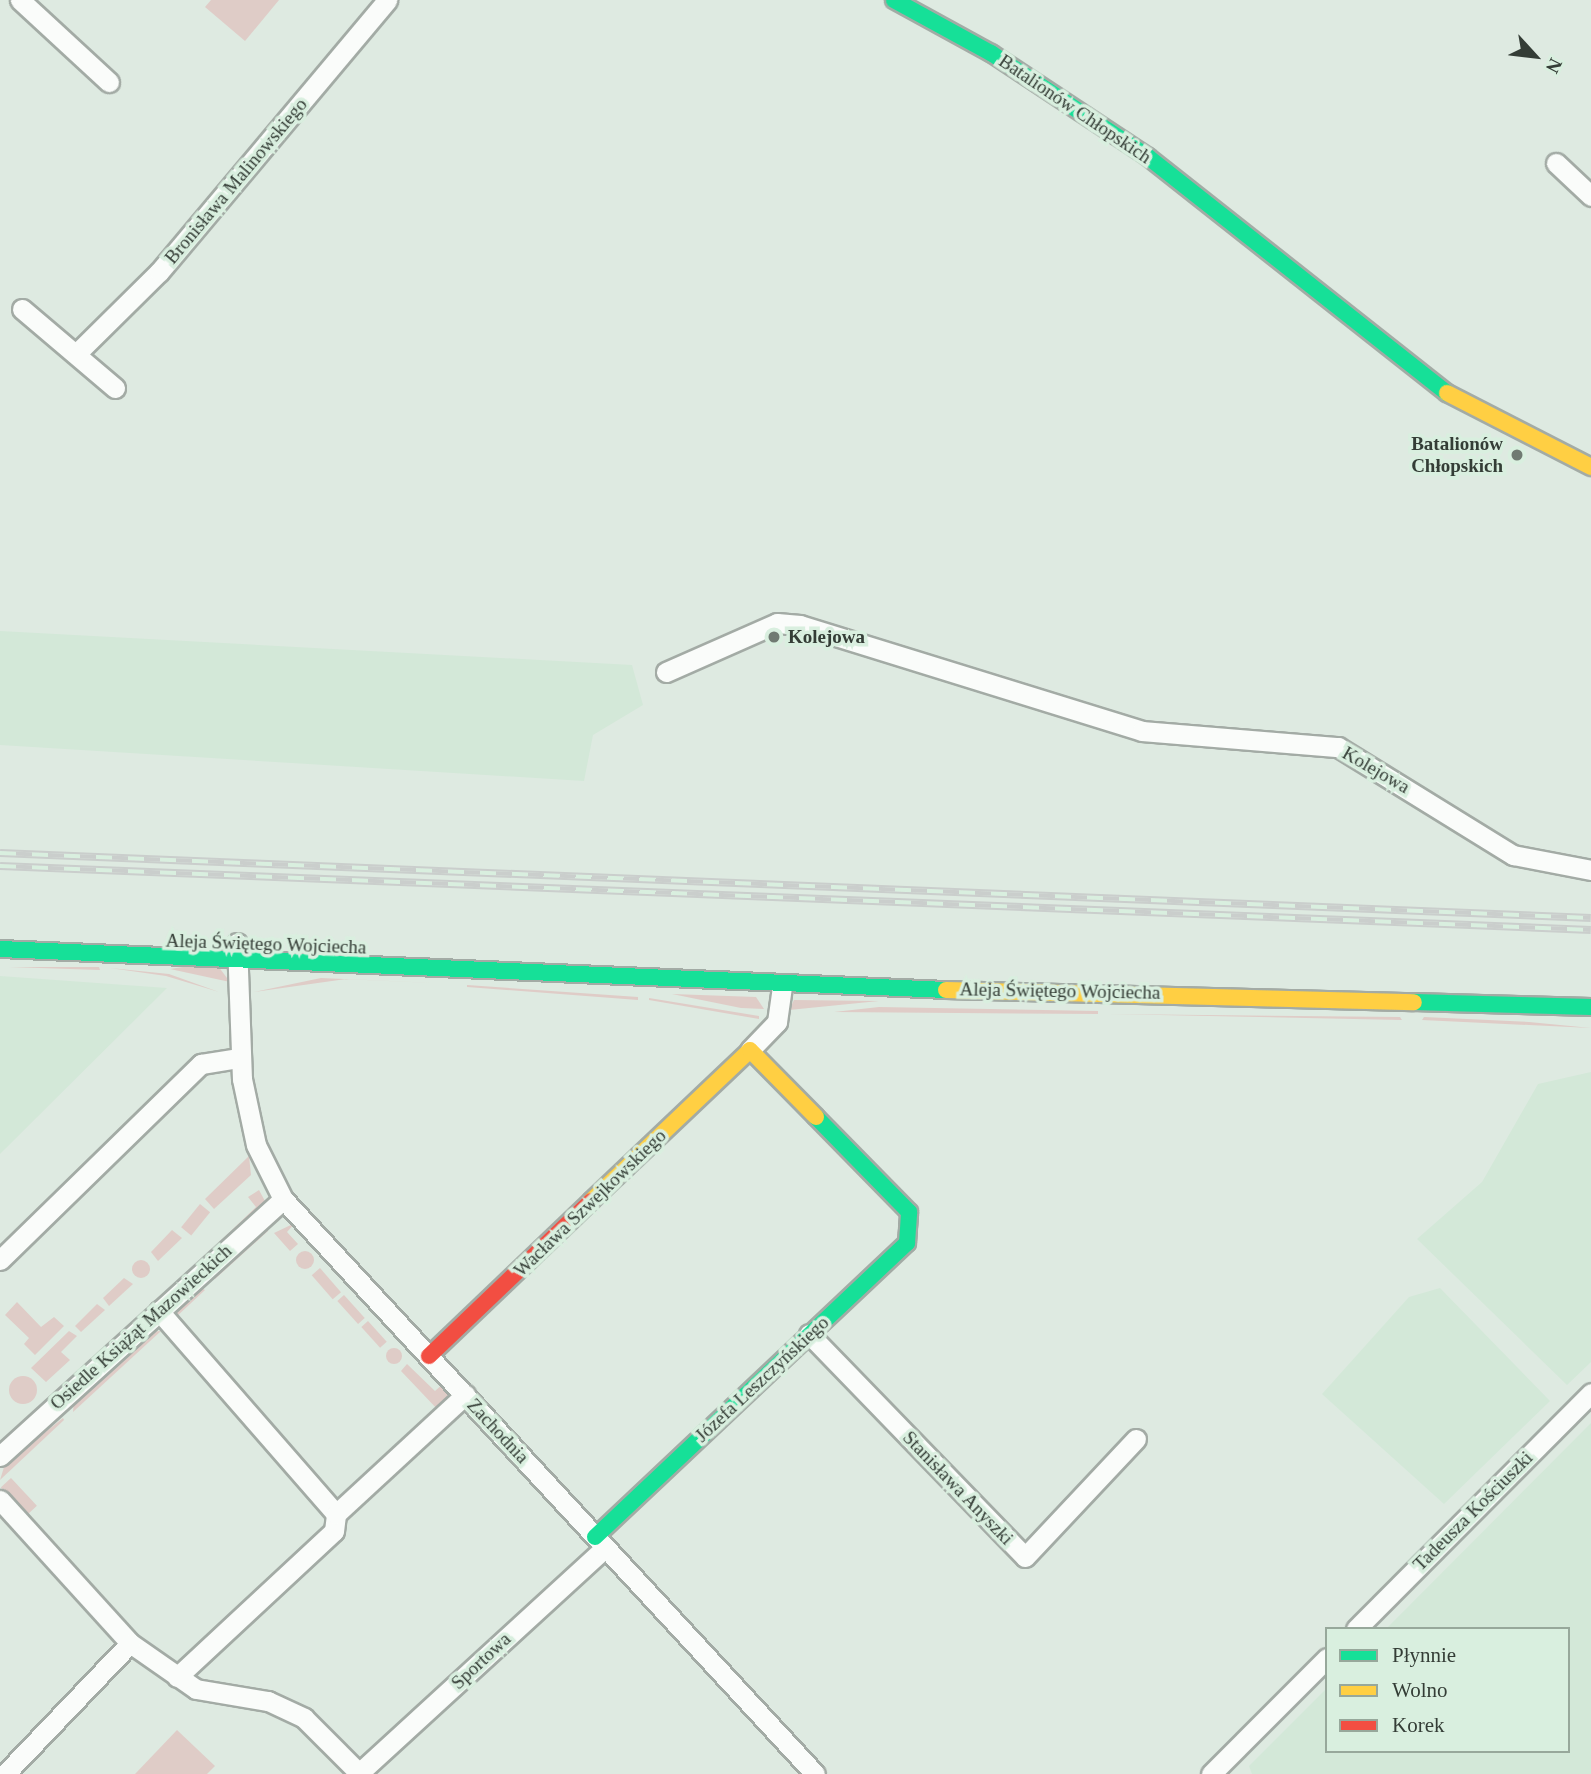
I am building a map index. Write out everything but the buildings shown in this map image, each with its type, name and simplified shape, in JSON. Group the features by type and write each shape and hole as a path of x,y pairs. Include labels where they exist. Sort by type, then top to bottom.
{"street":[{"path":"20,0 109,82"},
{"name":"Bronisława Malinowskiego","path":"76,354 159,272 387,0"},
{"name":"Batalionów Chłopskich","path":"894,0 991,53 1148,157 1432,385 1591,467"},
{"path":"1556,163 1591,196"},
{"path":"22,309 115,388"},
{"name":"Kolejowa","path":"666,672 777,623 800,625 1142,731 1338,747 1513,855 1591,870"},
{"name":"Aleja Świętego Wojciecha","path":"0,935 237,950"},
{"name":"Aleja Świętego Wojciecha","path":"0,949 433,952 529,971 782,986 1591,1007"},
{"name":"Zachodnia","path":"237,950 238,1058 256,1146 282,1199 815,1774"},
{"name":"Wacława Szwejkowskiego","path":"429,1356 778,1022 782,986"},
{"name":"Józefa Leszczyńskiego","path":"600,1543 809,1334 907,1243 909,1212 750,1050"},
{"path":"0,1260 201,1064 238,1058"},
{"name":"Osiedle Książąt Mazowieckich","path":"0,1456 282,1199"},
{"path":"159,1311 336,1514"},
{"name":"Stanisława Anyszki","path":"809,1334 1025,1557 1136,1439"},
{"name":"Tadeusza Kościuszki","path":"1358,1627 1591,1393"},
{"path":"177,1677 334,1531 336,1514 465,1395"},
{"path":"0,1500 130,1643 177,1677 220,1695 268,1701 304,1718 358,1774"},
{"name":"Sportowa","path":"358,1774 600,1543"},
{"path":"5,1774 130,1643"},
{"path":"1221,1771 1325,1660"}],"shaded area":[{"path":"211,0 279,0 245,41 205,7"},
{"path":"0,631 632,665 643,705 593,735 584,781 0,745"},
{"path":"215,962 230,982 170,969"},
{"path":"9,967 99,967 100,970"},
{"path":"110,968 169,974 219,992 166,976"},
{"path":"0,976 167,988 0,1154"},
{"path":"321,978 345,979 254,992"},
{"path":"467,987 638,997 638,1000"},
{"path":"672,994 756,997 764,1009 741,1008"},
{"path":"649,1000 759,1016 759,1019"},
{"path":"794,1000 879,1001 789,1010"},
{"path":"879,1007 1098,1011 1098,1014 834,1012"},
{"path":"1109,1014 1400,1017 1402,1020"},
{"path":"1424,1017 1529,1022 1591,1028 1422,1020"},
{"path":"1591,1072 1591,1362 1567,1385 1417,1239 1482,1182 1538,1084"},
{"path":"249,1156 251,1175 214,1209 205,1199"},
{"path":"259,1190 266,1203 110,1346 256,1207 248,1197"},
{"path":"200,1204 210,1212 191,1235 181,1227"},
{"path":"268,1222 268,1231 215,1279 214,1273"},
{"path":"295,1223 287,1232 298,1244 290,1251 274,1233"},
{"path":"172,1230 182,1238 158,1261 151,1252"},
{"path":"305,1251 311,1254 314,1260 311,1266 305,1269 299,1266 296,1260 299,1254"},
{"path":"141,1260 147,1263 150,1269 147,1275 141,1278 135,1275 132,1269 135,1263"},
{"path":"320,1268 341,1292 333,1299 312,1275"},
{"path":"124,1278 133,1284 109,1306 103,1298"},
{"path":"199,1287 205,1290 175,1318 174,1311"},
{"path":"1440,1288 1550,1401 1444,1504 1322,1394 1409,1297"},
{"path":"344,1295 365,1318 358,1324 337,1301"},
{"path":"17,1302 41,1327 54,1317 64,1326 35,1355 24,1344 29,1338 5,1315"},
{"path":"97,1304 105,1310 81,1332 75,1326"},
{"path":"368,1321 387,1342 380,1348 361,1327"},
{"path":"69,1331 77,1336 61,1352 70,1360 46,1382 31,1368"},
{"path":"161,1331 73,1412 74,1401 148,1332"},
{"path":"391,1348 397,1348 402,1356 400,1362 391,1364 386,1359 386,1353"},
{"path":"407,1364 435,1391 444,1383 450,1392 439,1411 401,1371"},
{"path":"23,1376 33,1380 37,1390 33,1400 23,1404 13,1400 9,1390 13,1380"},
{"path":"63,1418 64,1420 0,1480 5,1464"},
{"path":"1591,1423 1591,1774 1252,1774 1249,1766 1325,1690 1325,1753 1570,1753 1570,1627 1388,1627"},
{"path":"11,1478 37,1506 27,1515 1,1488"},
{"path":"177,1730 215,1766 207,1774 135,1774"}],"railway":[{"path":"0,853 1591,918"},
{"path":"0,866 1591,930"}],"traffic: fast":[{"path":"894,0 991,53 1148,157 1447,393"},
{"path":"0,949 946,990"},
{"path":"1414,1002 1591,1007"},
{"path":"595,1537 907,1243 909,1212 816,1117"}],"traffic: slow":[{"path":"1447,393 1591,467"},
{"path":"946,990 1414,1002"},
{"path":"591,1201 750,1050 816,1117"}],"traffic: jam":[{"path":"429,1356 591,1201"}],"place":[{"name":"Batalionów Chłopskich","path":"1517,455"},
{"name":"Kolejowa","path":"774,637"}]}
